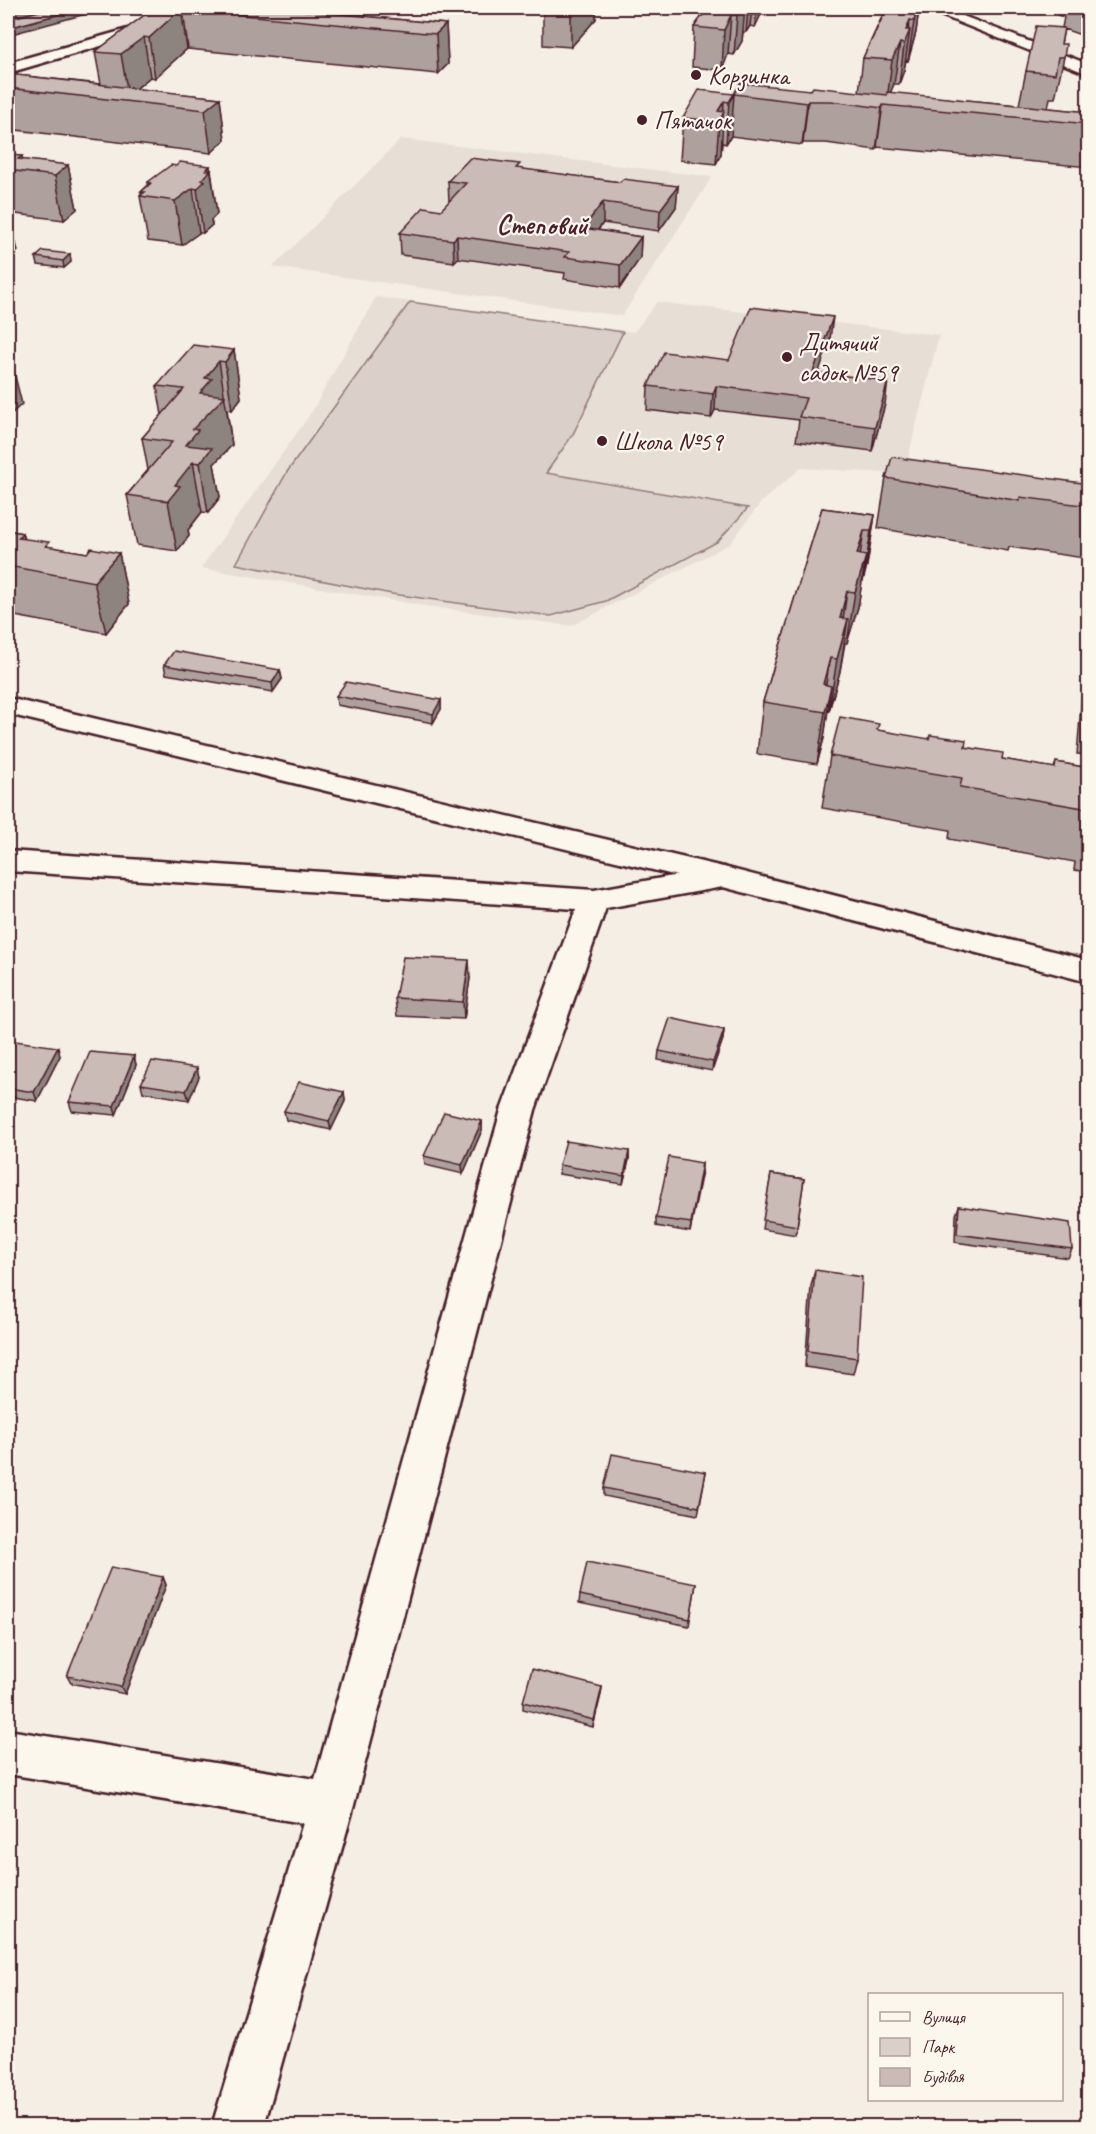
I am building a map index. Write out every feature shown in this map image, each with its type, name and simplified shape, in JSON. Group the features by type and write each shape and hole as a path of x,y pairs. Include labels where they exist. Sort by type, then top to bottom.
{"street":[{"path":"8,68 216,8"},
{"path":"930,8 1089,69"},
{"path":"8,706 723,877 1089,971"},
{"path":"8,861 594,900 723,877"},
{"path":"238,2127 331,1806 518,1110 594,900"},
{"path":"8,1752 331,1806"}],"shaded area":[{"path":"401,139 712,177 622,316 273,267"},
{"name":"Школа №59","path":"376,297 634,332 657,302 939,335 904,474 801,468 762,501 730,544 571,626 426,606 201,568 311,413"}],"green space":[{"path":"410,302 623,332 573,434 546,473 748,508 717,542 606,601 551,616 392,594 236,564 287,472"}],"building":[{"path":"8,8 25,8 8,12"},
{"path":"51,8 82,8 8,28 8,19"},
{"path":"154,8 181,9 149,38 144,37 121,54 95,52"},
{"path":"278,8 446,24 436,34 183,9"},
{"path":"708,8 741,8 737,15 731,15 724,30 694,27"},
{"path":"887,8 917,8 914,21 910,20 906,30 910,30 904,44 900,43 892,60 863,58"},
{"path":"1036,26 1064,28 1061,44 1066,44 1064,57 1058,57 1055,74 1026,71"},
{"path":"8,74 220,98 205,110 8,88"},
{"path":"740,83 811,90 813,87 887,95 887,92 1089,112 1089,124 883,105 882,108 831,101 808,101 807,103 734,94"},
{"path":"699,90 734,94 729,102 724,101 718,111 724,112 719,121 683,118"},
{"path":"8,155 22,156 18,159 68,165 55,176 8,170"},
{"path":"470,158 520,164 516,168 620,182 623,179 678,186 660,210 603,202 583,228 641,237 620,265 565,257 569,252 457,236 453,240 400,233 424,207 441,210 466,183 448,181"},
{"path":"180,162 210,166 206,170 211,170 201,180 205,181 197,189 193,188 175,201 140,196 145,192 141,192 151,183 148,182 171,165 176,166"},
{"path":"8,242 16,243 8,251"},
{"path":"43,251 70,254 63,261 36,257"},
{"path":"751,307 833,317 813,372 888,381 875,427 799,417 806,398 716,386 713,394 648,386 664,352 729,360"},
{"path":"193,345 234,350 225,362 219,361 205,378 212,379 200,393 225,396 193,429 198,430 186,445 212,448 200,463 193,462 175,485 180,486 168,501 127,495 172,442 142,438 184,389 157,386"},
{"path":"892,457 1089,484 1089,506 1020,497 1020,501 886,478"},
{"path":"822,508 875,515 871,531 864,531 857,554 866,556 855,592 847,591 840,618 848,619 837,659 830,658 823,684 831,686 825,712 763,702"},
{"path":"8,530 22,533 18,538 49,542 46,546 87,553 91,548 119,553 94,582 8,566"},
{"path":"174,651 280,670 272,683 164,665"},
{"path":"346,682 441,700 433,714 336,696"},
{"path":"840,717 879,724 877,730 929,739 930,735 966,740 965,747 1003,753 1002,759 1055,768 1056,762 1089,768 1089,809 960,787 962,778 830,756"},
{"path":"403,957 469,960 463,1002 395,998"},
{"path":"670,1018 724,1030 713,1062 659,1051"},
{"path":"15,1041 58,1047 34,1092 8,1088 8,1054"},
{"path":"90,1052 134,1056 114,1106 69,1102"},
{"path":"152,1061 197,1068 186,1091 141,1084"},
{"path":"299,1082 344,1092 329,1121 284,1111"},
{"path":"444,1112 482,1121 462,1165 424,1156"},
{"path":"566,1141 629,1151 624,1176 559,1165"},
{"path":"669,1157 702,1163 691,1223 656,1218"},
{"path":"771,1174 804,1179 797,1226 763,1220"},
{"path":"959,1206 1070,1223 1072,1249 957,1234"},
{"path":"815,1270 862,1277 857,1358 808,1351"},
{"path":"612,1454 706,1472 699,1507 604,1488"},
{"path":"587,1562 696,1584 690,1619 580,1595"},
{"path":"111,1567 163,1577 121,1687 67,1676"},
{"path":"532,1669 602,1687 594,1720 523,1702"}],"place":[{"name":"Корзинка","path":"696,75"},
{"name":"Пятачок","path":"642,120"},
{"name":"Дитячий садок №59","path":"787,357"},
{"name":"Школа №59","path":"602,441"}],"district":[{"name":"Степовий","path":"542,225"}]}
